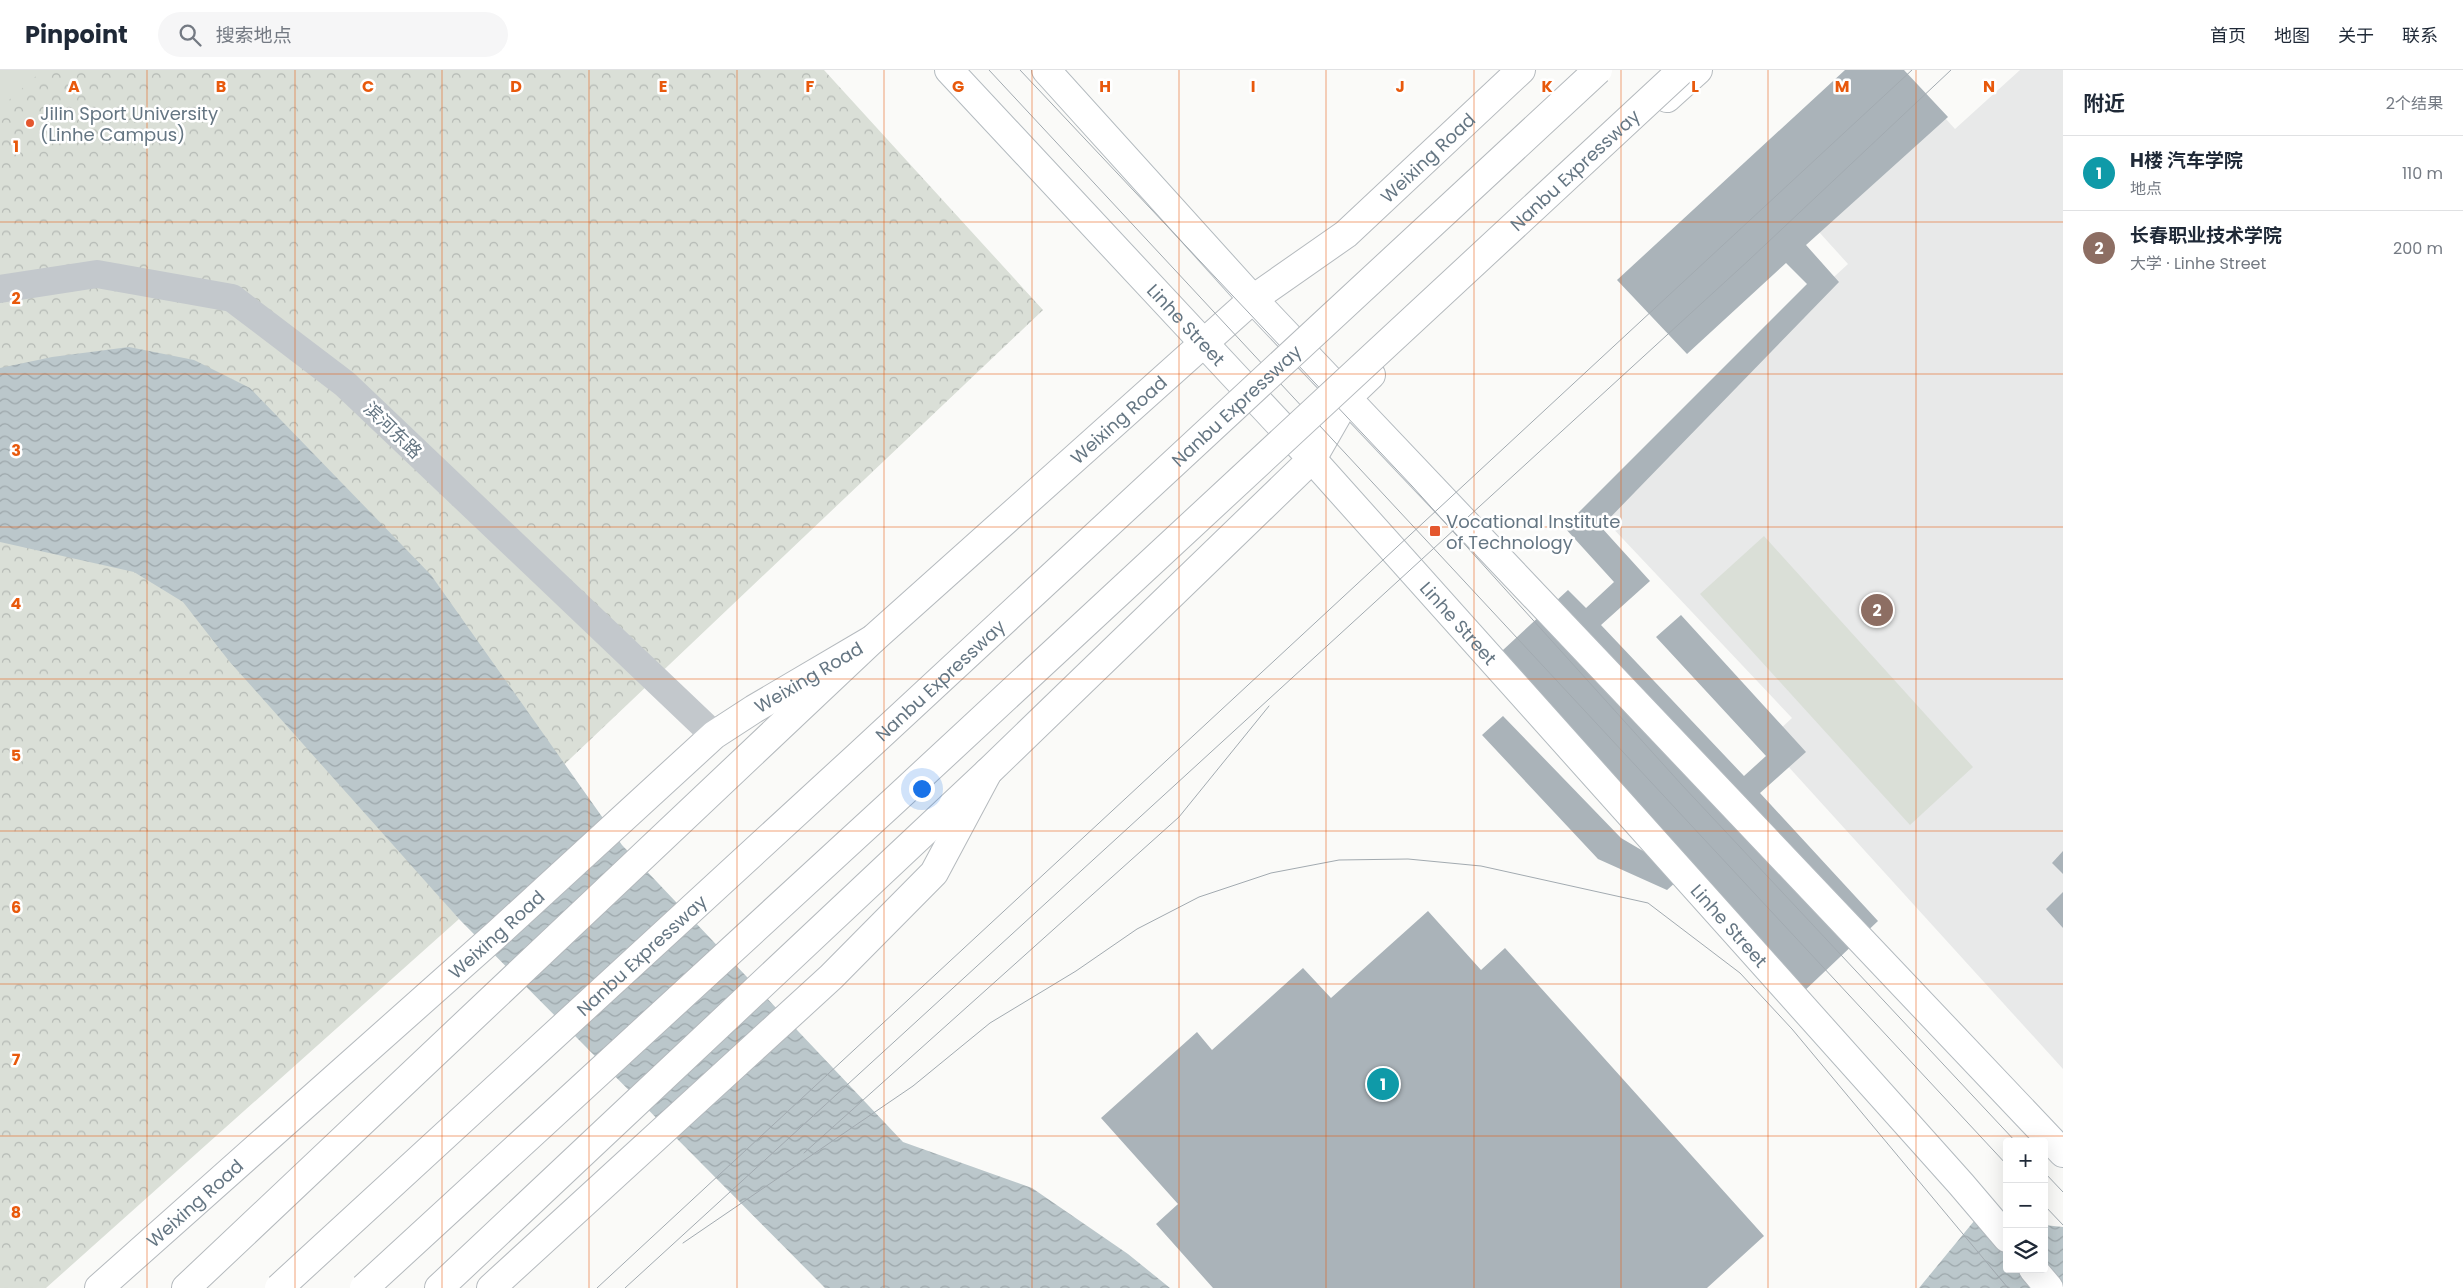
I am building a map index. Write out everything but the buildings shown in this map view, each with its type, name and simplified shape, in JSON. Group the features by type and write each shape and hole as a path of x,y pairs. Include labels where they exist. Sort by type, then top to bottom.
{"main road":[{"name":"Linhe Street","path":"949,70 1312,459 2003,1233"},
{"path":"1046,70 1253,299 2059,1149"},
{"name":"Weixing Road","path":"99,1288 497,934 656,786 714,735 754,709 874,639 1202,342 1253,299 1346,234 1521,70"},
{"name":"Nanbu Expressway","path":"279,1288 858,756 1598,70"},
{"name":"Nanbu Expressway","path":"364,1288 896,800 1682,70"},
{"path":"439,1288 988,772 1312,459 1347,398 1698,70"},
{"path":"186,1288 874,639"},
{"path":"491,1288 831,977 934,873 988,772"},
{"path":"2036,1273 2049,1288"}],"street":[{"name":"滨河东路","path":"0,290 97,274 232,298 345,384 714,735"}],"shaded area":[{"path":"2020,70 2063,70 2063,1069 1766,742 1792,718 1589,503 1848,264 1810,222 1937,109 1955,129"}],"green space":[{"path":"0,70 824,70 1043,310 433,889 459,919 46,1288 0,1288"},
{"path":"0,70 43,70 0,108"},
{"path":"1764,536 1973,767 1910,825 1700,594"}],"water":[{"path":"129,347 194,360 250,388 431,575 622,845 903,1142 1032,1188 1128,1254 1170,1288 825,1288 459,919 229,661 183,602 134,572 0,542 0,368 52,357"},
{"path":"1979,1215 2003,1218 2003,1273 2048,1273 2048,1225 2063,1227 2063,1288 1919,1288"}],"tram line":[{"path":"989,70 2003,1161"},
{"path":"1020,70 1412,486 1681,784 2012,1138"},
{"path":"597,1288 1912,70"},
{"path":"625,1288 1749,260 1951,70"},
{"path":"804,1153 1179,817 1269,706"},
{"path":"683,1243 913,1086 990,1023 1076,971 1137,929 1199,897 1271,873 1339,860 1408,859 1481,866 1648,903 1740,973 1792,1029 2008,1288"},
{"path":"2048,1176 2063,1192"},
{"path":"2048,1209 2063,1225"}],"place":[{"name":"Jilin Sport University (Linhe Campus)","path":"30,123"},
{"name":"Vocational Institute of Technology","path":"1435,531"},
{"name":"长春职业技术学院","path":"1877,610"},
{"name":"H楼 汽车学院","path":"1383,1084"}]}
